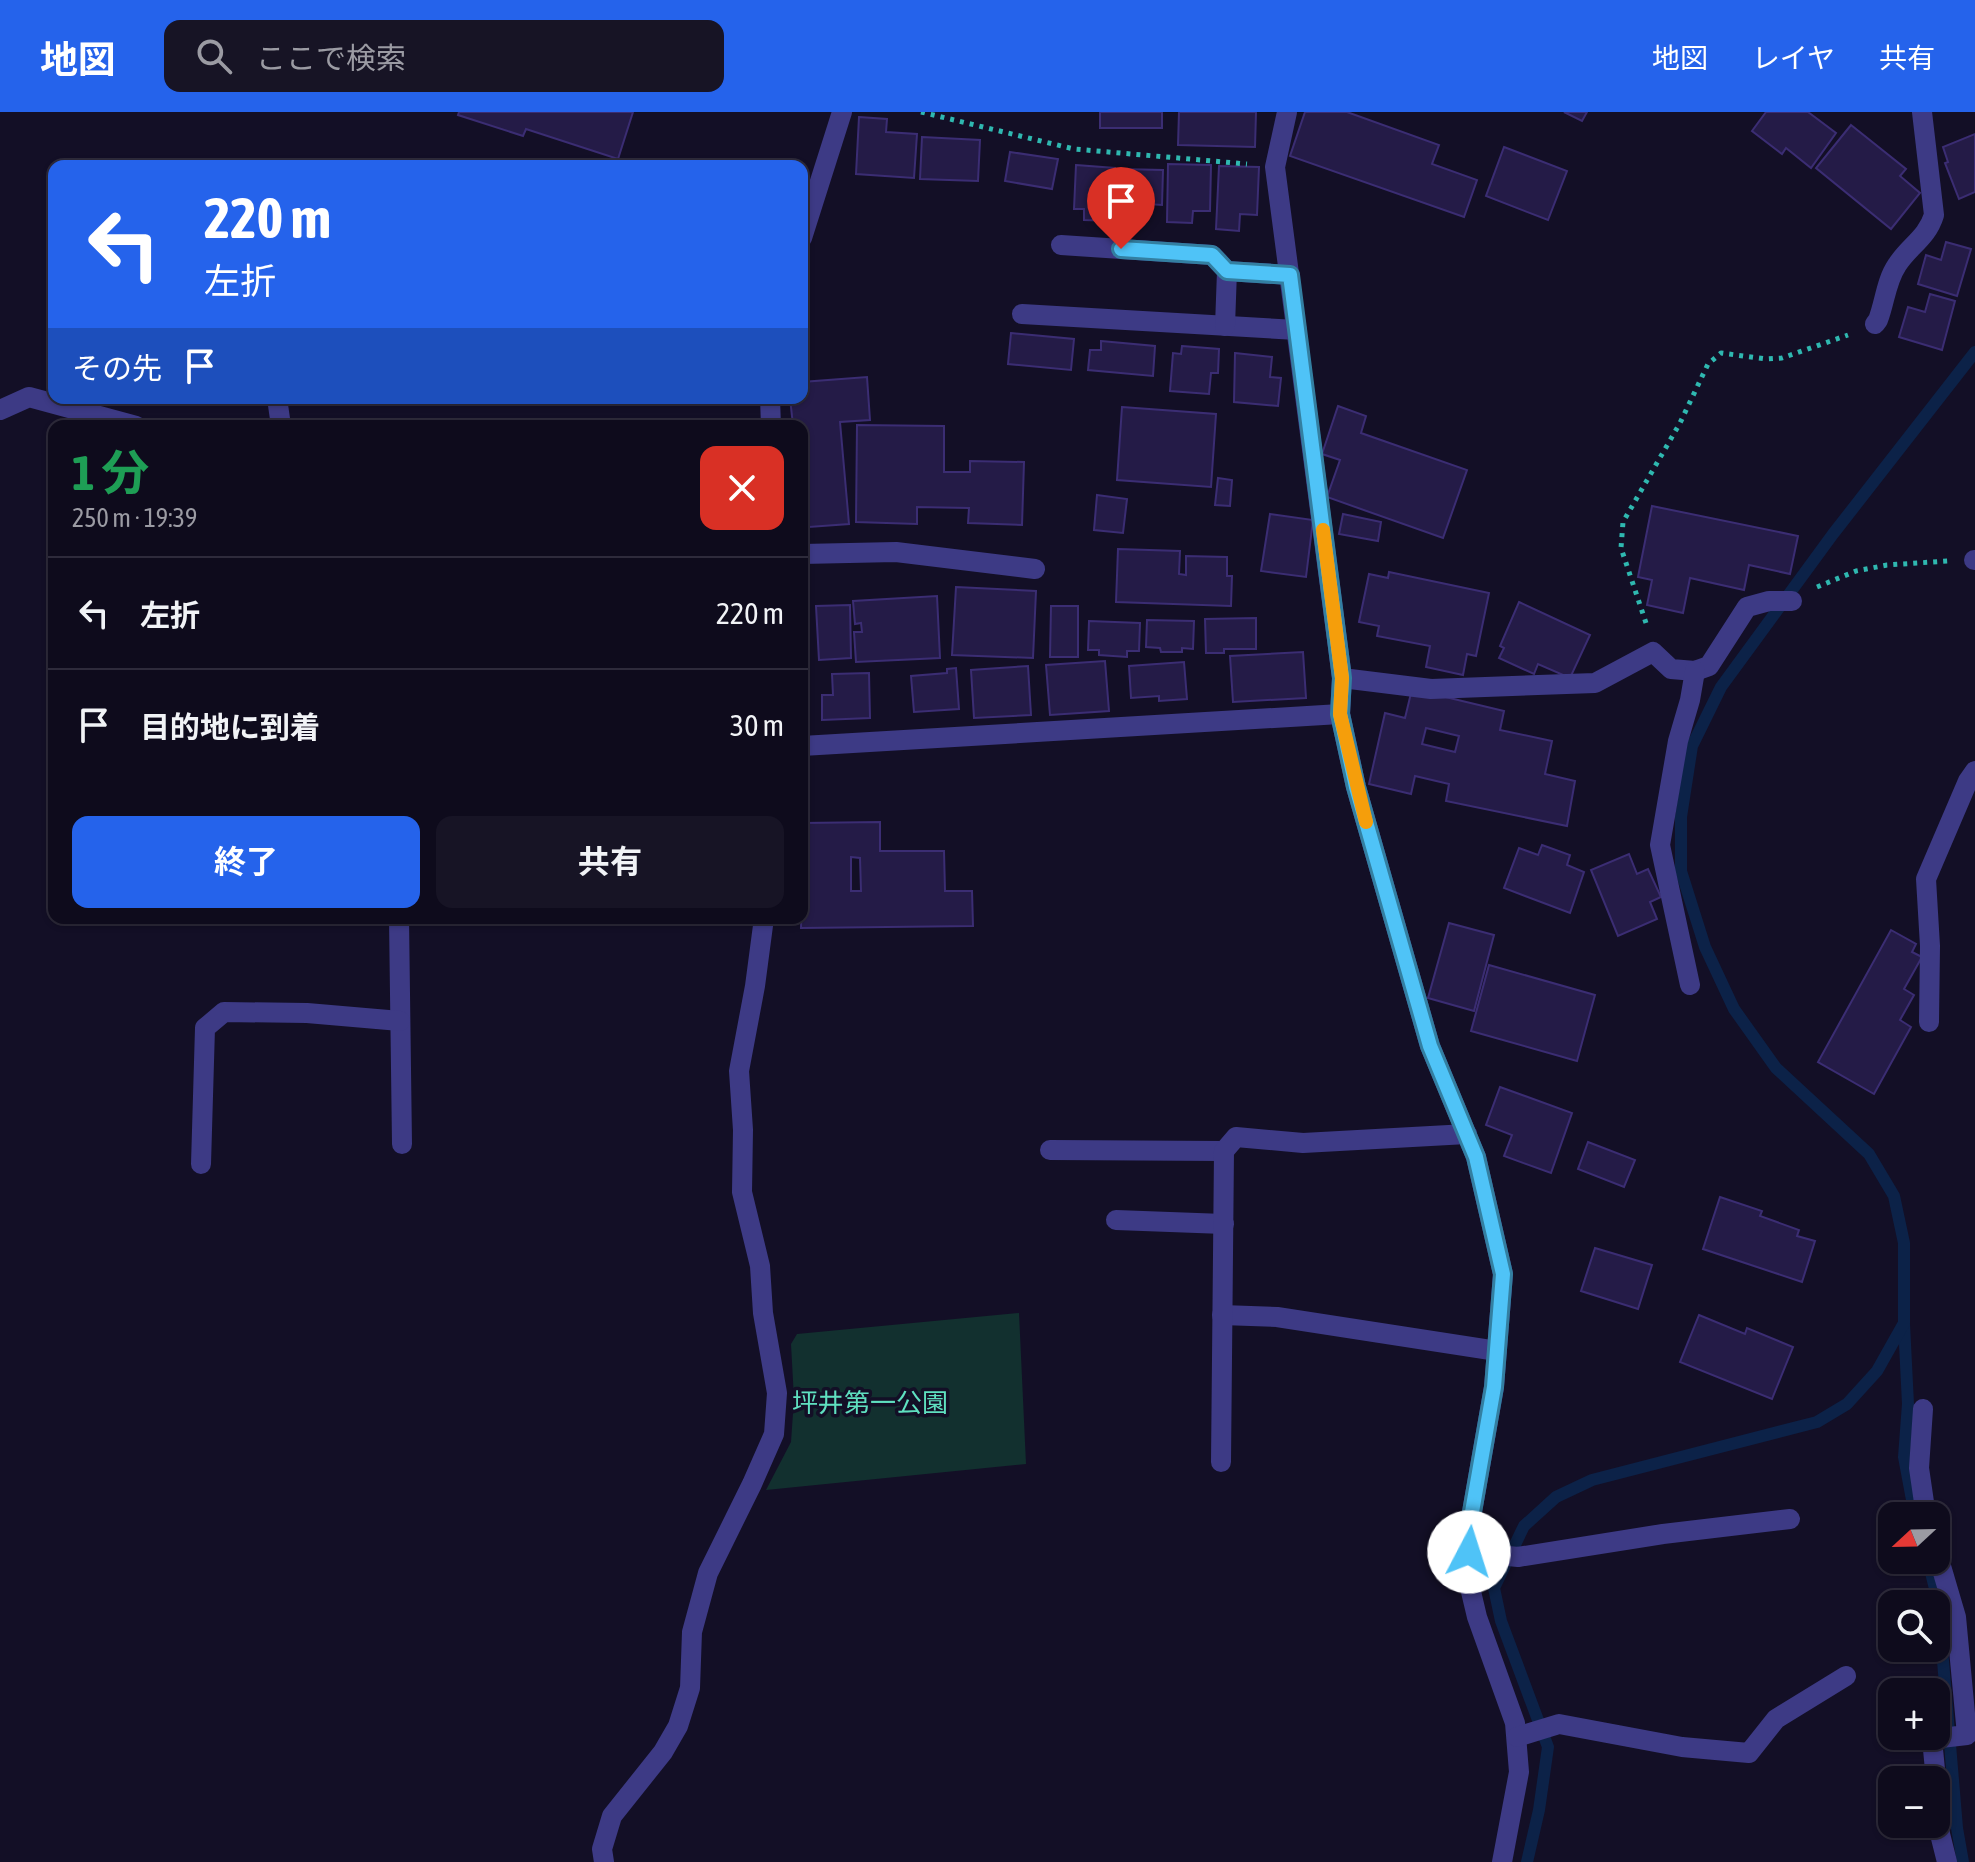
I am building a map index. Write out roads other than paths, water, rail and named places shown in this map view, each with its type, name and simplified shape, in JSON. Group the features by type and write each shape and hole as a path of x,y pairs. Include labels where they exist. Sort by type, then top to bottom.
{"street":[{"path":"808,219 842,112"},
{"path":"1287,112 1275,167 1342,678 1340,714 1356,787 1430,1046 1476,1157 1503,1274 1494,1387 1469,1529 1476,1552 1468,1579 1477,1617 1518,1737 1519,1772 1502,1862"},
{"path":"1875,324 1891,276 1930,227 1934,215 1922,112"},
{"path":"1061,245 1212,255 1227,271 1290,275"},
{"path":"1225,326 1227,271"},
{"path":"1022,314 1297,330"},
{"path":"0,410 29,397 48,402"},
{"path":"55,404 114,420"},
{"path":"808,554 896,552 1035,569"},
{"path":"1342,678 1431,689 1595,683 1653,652 1671,669 1695,671 1709,666 1747,607 1769,601 1792,601"},
{"path":"1690,985 1660,845 1678,741 1695,671"},
{"path":"808,746 1340,714"},
{"path":"1929,1022 1930,946 1926,879 1975,771"},
{"path":"399,924 402,1144"},
{"path":"604,1862 602,1849 612,1816 663,1752 678,1726 690,1688 692,1632 708,1573 774,1434 777,1393 763,1313 760,1266 742,1192 743,1130 739,1071 763,924"},
{"path":"201,1164 205,1028 224,1012 307,1013 400,1021"},
{"path":"1221,1462 1224,1151 1236,1137 1303,1143 1467,1134"},
{"path":"1050,1150 1224,1151"},
{"path":"1116,1220 1224,1224"},
{"path":"1222,1315 1277,1317 1497,1351"},
{"path":"1923,1409 1919,1468 1924,1502"},
{"path":"1476,1552 1518,1557 1663,1534 1790,1519"},
{"path":"1935,1766 1932,1739 1967,1735 1956,1617 1943,1574"},
{"path":"1518,1737 1559,1724 1682,1747 1749,1753 1776,1719 1846,1676"},
{"path":"1941,1838 1947,1862"}],"waterway":[{"path":"1527,1862 1539,1810 1548,1747 1501,1621 1494,1588 1524,1526 1556,1497 1592,1480 1817,1422 1847,1404 1877,1371 1904,1323 1904,1243 1894,1196 1869,1154 1776,1068 1734,1009 1705,947 1681,871 1681,817 1692,746 1721,687 1833,534 1975,352"},
{"path":"1904,1324 1908,1404 1904,1457 1912,1502"},
{"path":"1931,1574 1938,1601 1957,1828 1963,1862"}],"park label":[{"name":"坪井第一公園","path":"870,1403"}]}
